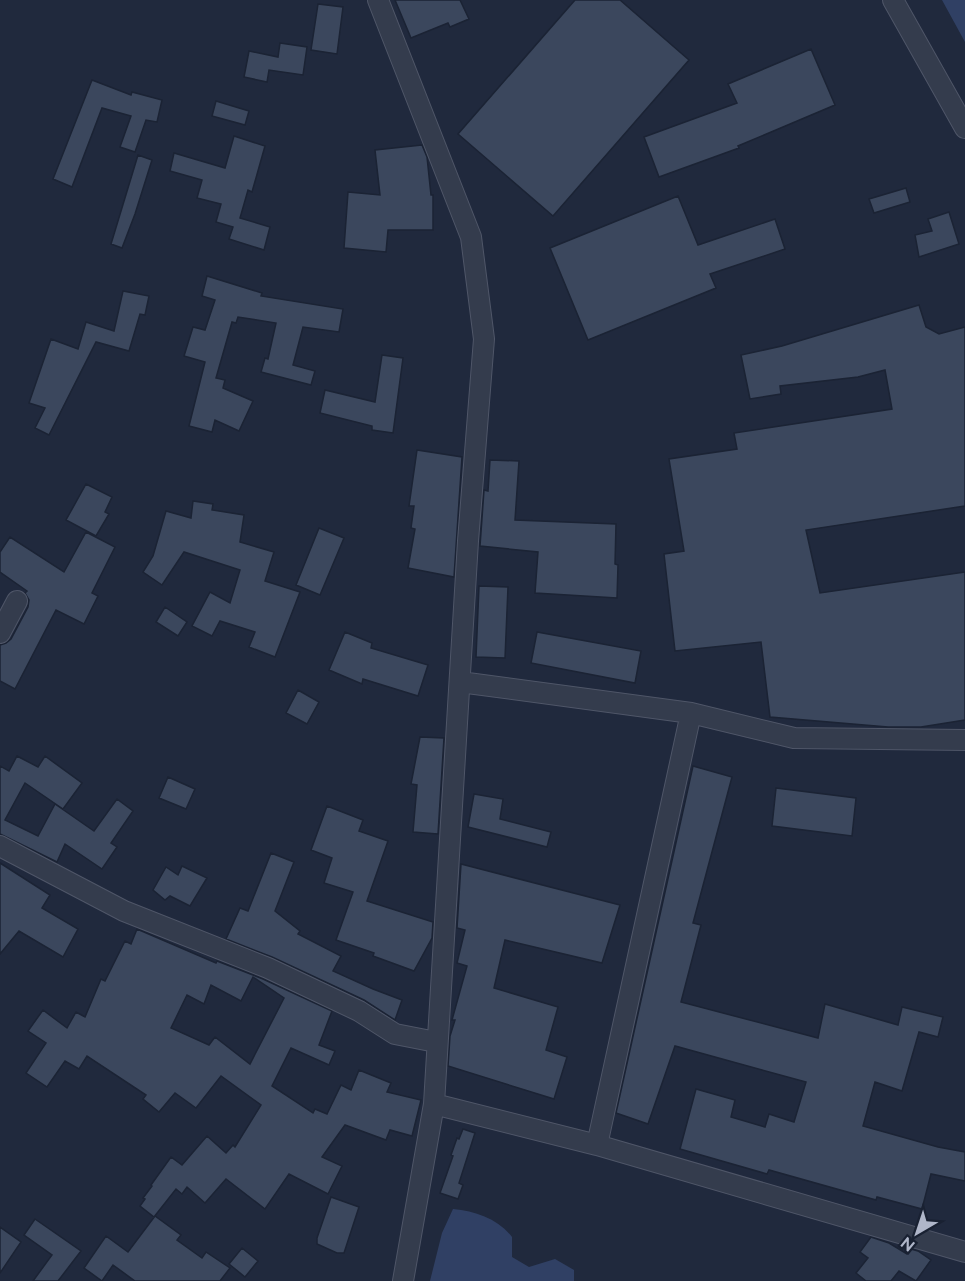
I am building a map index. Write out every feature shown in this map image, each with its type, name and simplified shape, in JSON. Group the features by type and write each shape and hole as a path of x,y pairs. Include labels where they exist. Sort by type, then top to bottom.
{"street":[{"path":"378,0 471,237 484,339 436,1042 434,1104 403,1281"},
{"path":"893,0 965,128"},
{"path":"0,633 17,602"},
{"path":"460,681 691,713 794,738 965,740"},
{"path":"597,1146 691,713"},
{"path":"0,846 124,911 268,968 349,1006 395,1034 436,1042"},
{"path":"434,1104 597,1146 965,1252"}],"water":[{"path":"942,0 965,0 965,42"},
{"path":"453,1209 478,1214 500,1225 512,1237 512,1257 529,1267 555,1259 574,1270 574,1281 430,1281 442,1233"}],"building":[{"path":"395,0 460,0 469,19 450,27 448,23 411,38"},
{"path":"575,0 620,0 689,60 553,216 458,134"},
{"path":"318,4 343,7 337,54 311,50"},
{"path":"280,43 307,47 303,75 269,70 267,82 244,77 249,51 278,57"},
{"path":"811,49 835,105 738,146 739,148 659,177 644,137 737,103 728,84"},
{"path":"92,80 131,95 132,92 162,100 157,122 146,120 135,152 120,147 131,116 102,108 72,187 53,179"},
{"path":"216,101 249,111 245,125 212,116"},
{"path":"234,136 265,146 252,192 248,190 240,218 270,227 264,250 229,239 233,227 216,222 221,204 197,198 202,180 170,171 174,153 225,168"},
{"path":"422,145 427,157 431,195 433,195 433,230 388,230 386,252 344,248 348,192 380,195 375,150"},
{"path":"138,155 152,160 122,248 111,244"},
{"path":"906,188 910,202 874,213 869,199"},
{"path":"678,196 698,245 775,219 785,249 710,274 716,288 588,340 550,248"},
{"path":"949,212 959,244 919,257 915,235 932,231 928,219"},
{"path":"207,276 262,293 261,296 343,309 339,332 303,327 293,365 315,371 311,385 261,372 265,358 268,359 276,323 238,317 236,323 232,322 216,378 225,380 223,388 253,401 239,431 215,420 212,432 189,426 205,362 184,356 193,327 205,330 215,300 202,296"},
{"path":"123,291 149,296 145,315 140,314 129,351 96,342 49,435 35,428 45,408 29,403 51,339 78,349 86,322 114,331"},
{"path":"919,305 926,327 939,334 965,327 965,506 806,530 820,593 965,572 965,720 921,727 888,727 770,717 761,642 675,651 664,554 684,551 669,459 737,449 734,433 892,409 885,370 858,377 780,386 781,394 750,399 741,355 782,346"},
{"path":"382,355 403,358 393,433 372,430 372,426 320,413 325,390 375,402"},
{"path":"417,450 462,457 454,577 408,568 415,529 411,528 414,506 409,506"},
{"path":"490,460 519,461 515,520 616,524 617,598 535,593 538,552 480,546 484,490 488,491"},
{"path":"86,484 112,497 105,512 109,514 96,536 66,520"},
{"path":"193,501 213,504 212,510 244,515 240,542 274,552 265,581 300,592 275,657 249,647 255,632 220,621 212,636 192,626 210,592 230,603 240,570 184,552 162,585 143,572 153,556 166,511 191,518"},
{"path":"319,528 344,538 320,595 296,585"},
{"path":"86,532 115,547 92,593 98,596 84,624 56,610 15,689 0,681 0,645 11,639 28,607 29,600 25,593 27,591 0,572 0,552 10,537 64,572"},
{"path":"479,586 508,587 505,658 476,657"},
{"path":"165,607 187,622 178,636 156,622"},
{"path":"345,632 372,643 371,648 428,665 418,696 363,679 362,684 329,670"},
{"path":"537,632 641,651 635,683 531,663"},
{"path":"298,690 319,702 307,724 286,713"},
{"path":"420,737 444,738 438,834 413,832 417,785 411,784"},
{"path":"17,756 38,767 45,756 82,783 63,809 25,783 5,820 38,836 55,804 94,831 117,799 133,811 111,843 117,847 102,869 65,844 57,862 0,834 0,766 9,771"},
{"path":"693,766 732,777 693,923 701,925 681,1002 818,1038 825,1004 898,1025 902,1007 943,1017 938,1037 919,1032 902,1091 875,1082 863,1126 938,1147 965,1152 965,1181 931,1174 922,1209 877,1197 876,1200 769,1170 767,1174 680,1149 696,1089 735,1100 731,1117 765,1127 769,1114 794,1122 806,1082 675,1046 648,1124 616,1113"},
{"path":"168,777 195,789 186,809 159,798"},
{"path":"776,788 856,798 852,836 772,826"},
{"path":"474,794 503,799 500,819 551,832 547,847 468,827"},
{"path":"327,806 363,820 359,831 388,841 367,901 433,922 432,938 414,971 373,956 374,953 336,940 353,892 324,883 332,858 311,850"},
{"path":"271,853 294,862 275,911 300,931 298,934 341,956 333,971 402,1000 395,1020 364,1000 272,957 226,939 240,908 248,911"},
{"path":"0,863 50,895 42,908 78,929 63,957 19,931 0,954"},
{"path":"461,864 620,905 602,963 505,940 494,988 558,1007 546,1050 567,1057 554,1099 448,1066 450,1036 455,1020 452,1020 467,966 457,963 465,930 457,928"},
{"path":"182,866 207,878 190,906 170,896 165,900 153,890 166,867 178,875"},
{"path":"137,929 216,963 217,961 263,979 332,1011 319,1045 335,1051 329,1065 291,1048 272,1086 313,1113 315,1109 327,1114 341,1085 351,1090 359,1070 391,1083 387,1092 421,1100 412,1136 390,1130 386,1140 345,1125 322,1157 342,1166 328,1194 289,1174 265,1209 226,1179 205,1203 187,1187 182,1194 176,1189 154,1217 140,1206 151,1185 171,1157 182,1165 207,1136 226,1153 233,1145 235,1147 261,1105 221,1076 196,1108 175,1093 159,1112 143,1099 146,1095 87,1056 79,1069 65,1061 47,1087 26,1073 46,1043 28,1031 43,1010 67,1028 76,1012 85,1017 101,979 105,981 125,941 131,944","holes":["253,977 284,998 250,1064 215,1037 209,1045 171,1028 187,995 204,1004 211,985 241,1001"]},
{"path":"463,1129 475,1133 459,1183 463,1185 458,1199 440,1193 457,1138 459,1139"},
{"path":"331,1197 359,1207 344,1253 337,1253 317,1244"},
{"path":"155,1216 181,1235 177,1240 202,1258 206,1252 230,1268 220,1281 135,1281 113,1265 102,1281 84,1268 106,1236 128,1252"},
{"path":"35,1219 81,1251 58,1281 33,1281 52,1255 24,1235"},
{"path":"0,1227 21,1242 0,1273"},
{"path":"871,1237 889,1243 907,1254 911,1249 918,1251 931,1260 916,1281 899,1271 891,1281 866,1281 856,1273 868,1258 860,1252"},
{"path":"242,1248 258,1261 245,1277 229,1264"}]}
